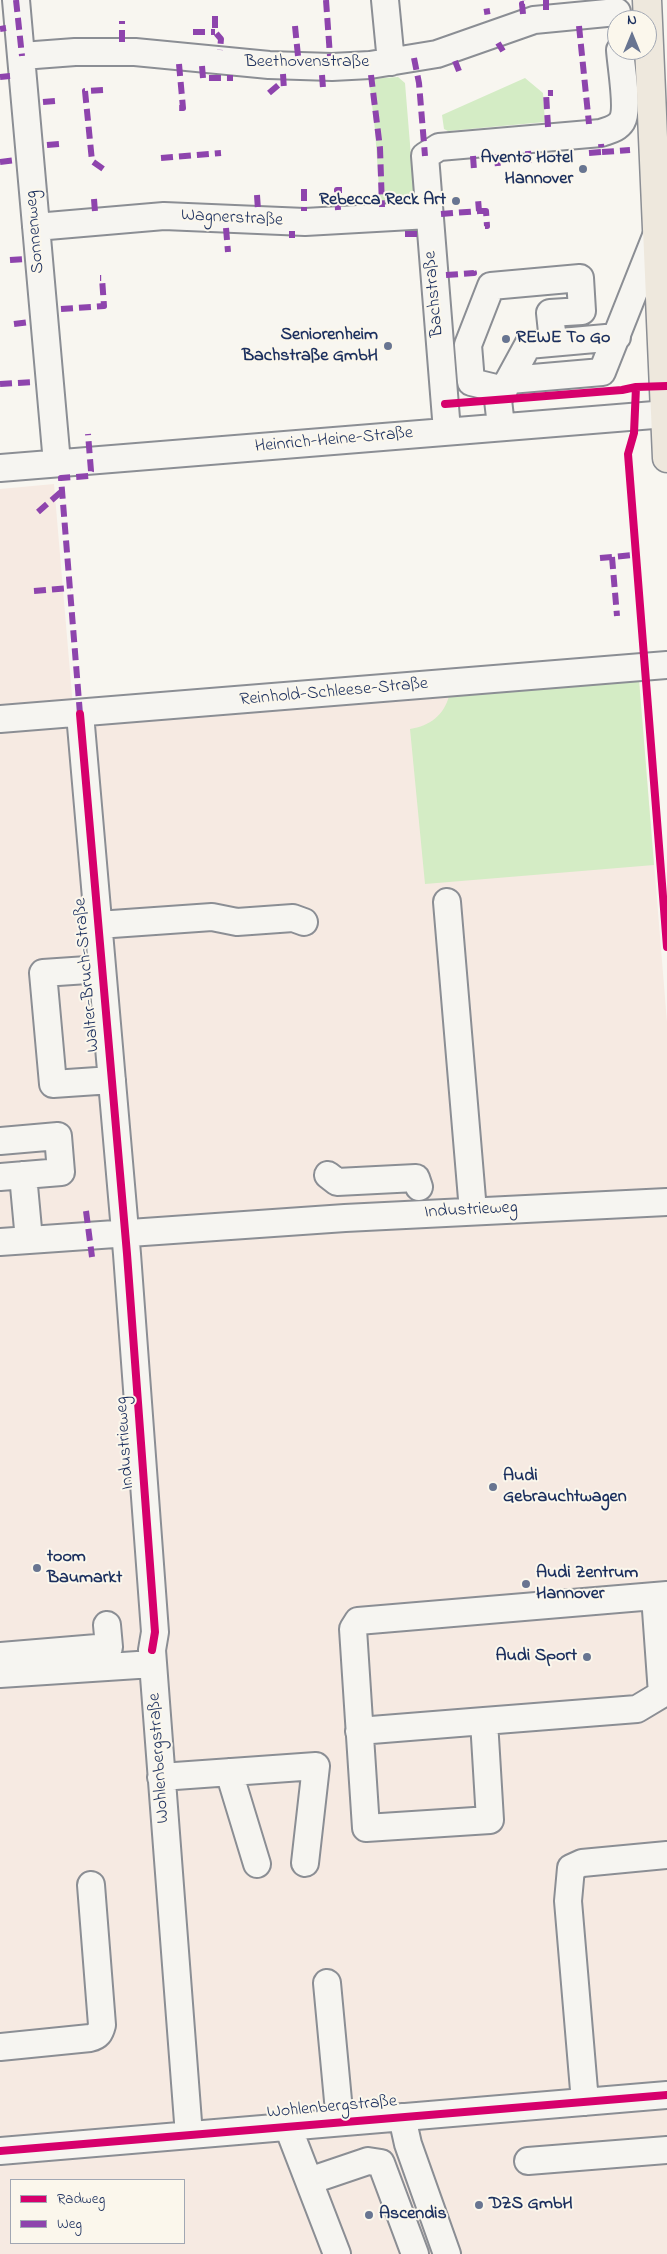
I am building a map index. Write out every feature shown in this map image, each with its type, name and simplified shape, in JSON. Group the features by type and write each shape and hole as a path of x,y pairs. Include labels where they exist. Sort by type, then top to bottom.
{"main road":[{"path":"647,0 667,458"}],"street":[{"name":"Sonnenweg","path":"16,0 57,463"},
{"path":"384,0 392,62"},
{"name":"Beethovenstraße","path":"22,56 75,52 135,52 278,66 332,67 392,62 437,54 534,20 607,12"},
{"name":"Bachstraße","path":"448,432 424,156 439,147 601,133 618,126 623,120 624,108 621,60"},
{"name":"Wagnerstraße","path":"36,227 164,216 305,222 428,215"},
{"path":"553,342 550,313 582,311 580,278 491,286 468,345 472,382 507,385 602,372 656,236"},
{"path":"501,426 498,400 528,345 617,337"},
{"name":"Heinrich-Heine-Straße","path":"0,468 666,414"},
{"name":"Reinhold-Schleese-Straße","path":"0,719 667,665"},
{"name":"Walter-Bruch-Straße","path":"80,714 125,1233"},
{"path":"447,902 473,1211"},
{"path":"98,926 212,917 237,922 293,918 304,922"},
{"path":"102,969 43,973 52,1075 53,1084 112,1080"},
{"path":"0,1141 58,1136 61,1172 11,1176 29,1240"},
{"path":"328,1174 337,1182 416,1178 419,1187"},
{"name":"Industrieweg","path":"0,1242 473,1211 667,1202"},
{"name":"Industrieweg","path":"125,1233 155,1632 152,1657"},
{"path":"359,1731 484,1721 638,1709 665,1694 661,1596 358,1621 353,1629 359,1731 366,1828 490,1820 484,1721"},
{"path":"0,1656 109,1647 107,1624"},
{"path":"0,1674 152,1657"},
{"name":"Wohlenbergstraße","path":"152,1657 189,2135"},
{"path":"161,1777 316,1766 305,1863"},
{"path":"230,1772 257,1864"},
{"path":"585,2102 568,1901 571,1868 582,1863 667,1855"},
{"path":"0,2047 90,2038 96,2037 100,2032 102,2025 90,1884"},
{"path":"327,1983 340,2122"},
{"name":"Wohlenbergstraße","path":"0,2151 667,2095"},
{"path":"402,2117 408,2144 447,2254"},
{"path":"288,2127 337,2254"},
{"path":"528,2161 667,2150"},
{"path":"309,2182 368,2161 381,2163 415,2254"}],"shaded area":[{"path":"54,484 73,707 637,655 667,1022 667,2254 0,2254 0,489"}],"green space":[{"path":"398,77 405,83 414,193 409,201 380,203 369,79"},
{"path":"525,78 543,93 545,122 448,131 444,129 442,115"},
{"path":"639,680 654,865 425,884 410,729 430,722 440,714 449,696"}],"marked path":[{"path":"16,0 22,56"},
{"path":"326,0 330,56"},
{"path":"523,14 522,4 526,4 525,0"},
{"path":"546,0 546,10"},
{"path":"484,12 490,11"},
{"path":"215,16 215,32 221,39 220,50"},
{"path":"122,21 122,42"},
{"path":"295,26 298,56"},
{"path":"579,26 589,124"},
{"path":"0,29 6,28"},
{"path":"193,32 215,32"},
{"path":"498,43 503,51"},
{"path":"414,58 419,83 425,156"},
{"path":"455,61 459,71"},
{"path":"179,64 183,108 179,108"},
{"path":"202,66 203,78 233,78"},
{"path":"283,74 284,90"},
{"path":"322,75 323,88"},
{"path":"371,75 380,148 382,207"},
{"path":"0,77 10,76"},
{"path":"269,93 283,81"},
{"path":"103,90 85,91 92,161 106,171"},
{"path":"548,127 546,93 553,93"},
{"path":"43,102 55,101"},
{"path":"47,145 59,144"},
{"path":"589,153 602,152 601,144"},
{"path":"602,152 630,150"},
{"path":"528,151 529,166"},
{"path":"161,158 221,153"},
{"path":"497,154 498,169"},
{"path":"473,156 474,170"},
{"path":"0,162 16,160"},
{"path":"304,189 304,211"},
{"path":"338,210 337,190 342,190"},
{"path":"257,195 258,210"},
{"path":"94,199 95,212"},
{"path":"441,214 479,211 478,199"},
{"path":"479,211 486,211 487,226 485,226"},
{"path":"226,228 228,252"},
{"path":"292,231 292,238"},
{"path":"405,234 420,234"},
{"path":"10,260 24,259"},
{"path":"446,275 474,273 473,270"},
{"path":"61,309 104,306 102,278 100,278"},
{"path":"14,324 29,322"},
{"path":"0,384 33,382"},
{"path":"80,714 61,478 89,476 91,471 88,434"},
{"path":"38,512 62,491"},
{"path":"600,558 634,555"},
{"path":"612,557 617,616"},
{"path":"34,591 70,588"},
{"path":"86,1211 92,1257"}],"cycle path":[{"path":"445,404 622,390 636,387 667,386"},
{"path":"636,387 634,433 628,454 667,947"},
{"path":"80,714 127,1254 155,1632 152,1650"},
{"path":"0,2151 667,2095"}],"place":[{"name":"Avento Hotel Hannover","path":"583,169"},
{"name":"Rebecca Reck Art","path":"456,201"},
{"name":"REWE To Go","path":"506,339"},
{"name":"Seniorenheim Bachstraße GmbH","path":"388,346"},
{"name":"Audi Gebrauchtwagen","path":"493,1487"},
{"name":"toom Baumarkt","path":"37,1568"},
{"name":"Audi Zentrum Hannover","path":"526,1584"},
{"name":"Audi Sport","path":"587,1657"},
{"name":"DZS GmbH","path":"479,2205"},
{"name":"Ascendis","path":"369,2215"}]}
